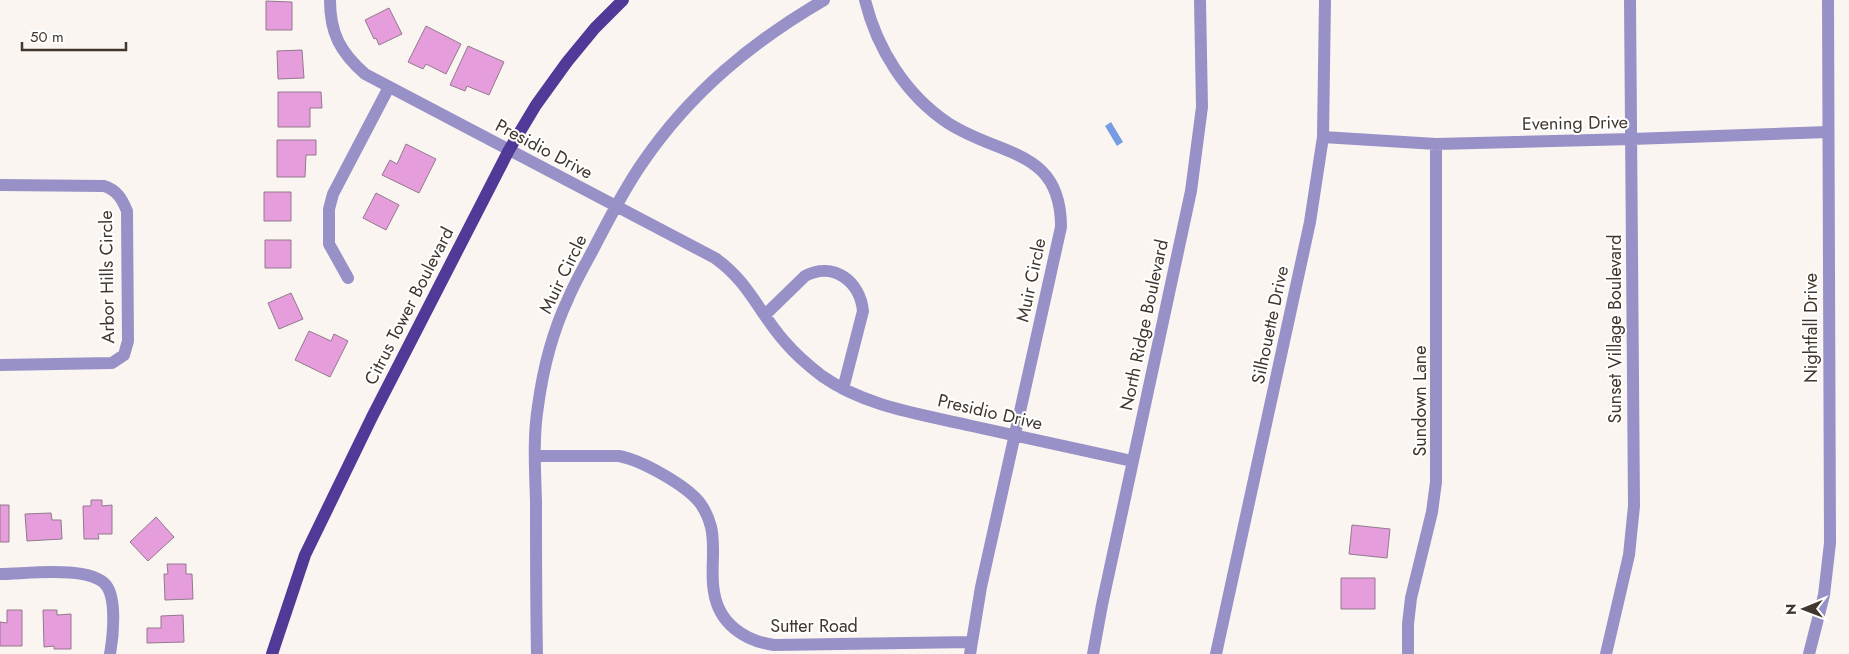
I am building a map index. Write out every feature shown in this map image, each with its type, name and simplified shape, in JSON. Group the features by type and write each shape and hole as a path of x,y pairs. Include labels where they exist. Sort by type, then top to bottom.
{"main road":[{"name":"Citrus Tower Boulevard","path":"272,654 305,555 372,417 509,150 536,105 567,62 595,28 623,0"}],"street":[{"name":"Presidio Drive","path":"330,0 330,16 334,33 351,61 365,74 715,258 729,268 741,281 784,342 822,376 843,389 884,406 1132,461"},
{"name":"Muir Circle","path":"537,654 535,456 538,408 544,370 554,334 568,299 616,206 643,162 664,133 725,68 760,40 824,0"},
{"name":"Muir Circle","path":"865,0 872,25 884,51 896,72 911,91 928,108 968,135 1030,160 1041,169 1050,181 1057,194 1061,210 1061,227 981,587 970,648"},
{"name":"North Ridge Boulevard","path":"1093,654 1132,461 1190,201 1199,144 1202,107 1200,0"},
{"name":"Silhouette Drive","path":"1216,654 1310,222 1323,137 1325,0"},
{"name":"Sunset Village Boulevard","path":"1606,654 1629,555 1633,529 1630,0"},
{"name":"Nightfall Drive","path":"1809,654 1824,596 1829,550 1828,0"},
{"path":"348,278 329,244 330,209 333,194 389,87"},
{"name":"Evening Drive","path":"1323,137 1436,144 1828,132"},
{"name":"Sundown Lane","path":"1408,654 1408,624 1411,598 1432,512 1436,482 1436,144"},
{"name":"Arbor Hills Circle","path":"0,186 104,186 115,191 127,211 128,341 124,355 112,363 0,365"},
{"path":"765,315 805,276 813,272 822,270 833,271 843,276 857,291 862,301 863,311 843,389"},
{"name":"Sutter Road","path":"535,456 619,456 632,458 689,492 700,502 712,528 714,591 718,606 725,620 747,638 760,643 774,645 970,648"},
{"path":"0,574 79,573 94,576 101,580 107,586 112,599 113,630 110,654"}],"water":[{"path":"1111,122 1123,142 1117,146 1105,126"}],"building":[{"path":"266,1 292,2 292,30 266,30"},
{"path":"389,8 402,34 379,45 365,20"},
{"path":"426,26 461,44 446,74 426,64 423,69 408,62"},
{"path":"468,46 504,62 489,95 467,86 465,91 450,85"},
{"path":"302,50 304,78 278,79 277,51"},
{"path":"278,92 321,92 322,108 310,108 310,127 278,127"},
{"path":"277,140 316,140 316,155 306,155 305,177 277,177"},
{"path":"406,144 436,159 419,193 382,175 390,160 397,164"},
{"path":"264,192 291,192 291,221 264,221"},
{"path":"376,193 399,205 386,230 363,218"},
{"path":"265,240 291,240 291,268 265,268"},
{"path":"291,293 303,319 279,329 268,303"},
{"path":"309,331 331,341 334,334 348,341 330,377 295,360"},
{"path":"91,500 102,500 102,506 112,505 112,534 98,534 99,539 84,539 83,506 91,506"},
{"path":"0,505 9,505 9,542 0,542"},
{"path":"51,513 52,520 61,520 62,539 27,541 25,514"},
{"path":"156,517 174,537 148,561 130,542"},
{"path":"1352,525 1390,529 1387,558 1349,554"},
{"path":"167,564 186,564 186,574 192,574 193,599 165,600 164,574 168,574"},
{"path":"1341,578 1375,578 1375,609 1341,609"},
{"path":"7,610 22,610 22,646 0,646 0,622 7,623"},
{"path":"43,610 57,610 57,615 71,614 71,649 54,649 54,646 44,647"},
{"path":"183,615 184,642 147,643 147,628 161,628 161,616"}]}
